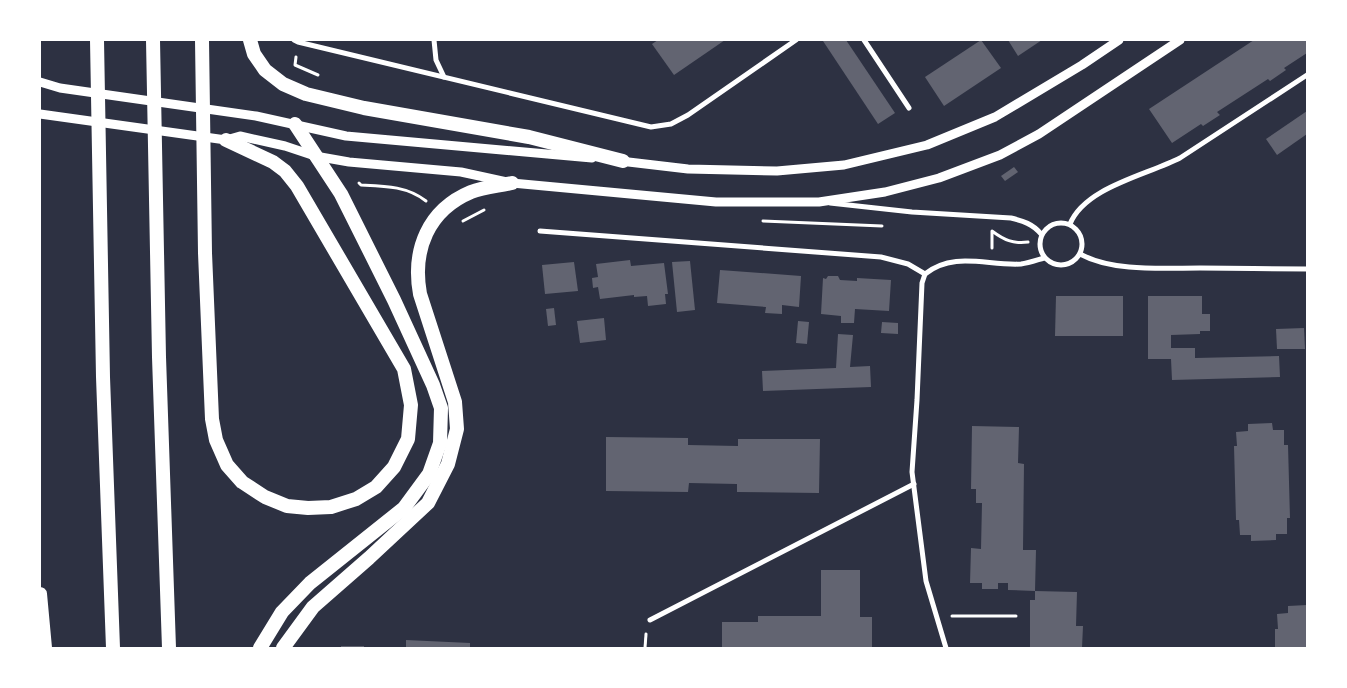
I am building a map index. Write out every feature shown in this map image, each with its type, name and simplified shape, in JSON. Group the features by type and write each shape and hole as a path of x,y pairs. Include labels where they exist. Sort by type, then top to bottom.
{"highway":[{"path":"97,40 103,377 113,648"},
{"path":"153,40 158,357 169,648"},
{"path":"202,40 205,253 212,419 216,440 228,465 242,482 265,497 287,506 308,508 331,507 356,499 376,487 394,467 408,439 411,405 404,369 297,186 285,171 273,162 226,140"},
{"path":"250,40 254,54 265,70 283,84 306,94 364,108 529,137 623,161"},
{"path":"260,648 282,612 310,584 404,508 430,474 440,443 441,408 433,385 394,300 340,194 294,124"},
{"path":"283,648 313,607 369,558 428,502 448,464 457,429 455,402 420,294 417,279 420,248 434,221 449,205 472,192 512,183"},
{"path":"40,594 45,648"}],"street":[{"path":"294,40 651,127 671,124 688,115 796,40"},
{"path":"434,40 436,60 444,77"},
{"path":"864,40 909,108"},
{"path":"40,82 60,88 226,111 294,124 318,131 356,137 623,161 688,169 777,171 844,165 927,145 995,117 1082,65 1119,40"},
{"path":"819,202 885,192 921,183 1000,155 1039,134 1180,40"},
{"path":"1070,224 1082,206 1105,190 1180,158 1307,74"},
{"path":"40,90 60,88"},
{"path":"40,114 226,140 240,136 315,156 349,162 461,172 512,183 716,202 819,202 912,212 1011,218 1023,221 1036,228 1041,234"},
{"path":"1062,222 1070,224 1081,237 1080,254 1068,264 1060,266 1051,264 1040,251 1039,242 1041,234 1046,228 1054,224 1062,222"},
{"path":"540,230 881,256 908,264 925,274"},
{"path":"1080,254 1103,263 1152,268 1307,269"},
{"path":"946,648 926,581 912,472 922,283 925,274 936,266 952,261 1022,264 1044,258"},
{"path":"650,620 914,484"}],"path":[{"path":"991,263 992,231 1010,242 1020,243 1030,242 1041,234"},
{"path":"936,616 1016,616"}],"building":[{"path":"658,40 725,40 674,75 652,44"},
{"path":"824,40 846,40 895,113 878,124"},
{"path":"981,40 1001,68 944,106 925,77"},
{"path":"1008,40 1042,40 1018,56"},
{"path":"1254,40 1307,40 1307,53 1284,68 1286,70 1270,81 1268,79 1217,112 1220,115 1203,126 1201,124 1172,143 1149,109"},
{"path":"1307,111 1307,134 1277,155 1266,139"},
{"path":"1014,167 1018,172 1005,181 1001,176"},
{"path":"630,260 631,266 664,263 668,294 665,294 666,304 648,306 647,296 634,297 634,295 600,299 598,287 593,288 592,278 598,277 596,264"},
{"path":"690,261 695,310 677,312 672,262"},
{"path":"574,262 578,291 545,294 542,265"},
{"path":"720,270 801,276 799,307 782,305 782,314 765,313 766,307 717,303"},
{"path":"828,276 838,276 840,280 857,281 857,278 891,280 889,311 855,309 854,323 841,323 841,316 821,314 823,278 826,279"},
{"path":"1056,296 1123,296 1123,336 1055,336"},
{"path":"1148,296 1202,296 1202,314 1210,314 1210,331 1200,331 1200,334 1171,335 1171,348 1195,348 1195,358 1279,356 1280,377 1172,380 1171,359 1148,359"},
{"path":"554,308 556,325 548,326 546,309"},
{"path":"604,318 606,340 580,343 577,321"},
{"path":"798,321 809,322 807,344 796,343"},
{"path":"882,322 898,323 898,334 881,333"},
{"path":"1304,328 1305,349 1277,349 1276,329"},
{"path":"838,334 853,335 850,367 870,366 871,387 763,391 762,371 836,368"},
{"path":"1272,423 1273,430 1284,430 1284,445 1288,445 1290,518 1287,518 1287,534 1276,534 1276,540 1251,541 1251,535 1240,535 1239,520 1236,520 1234,446 1237,446 1236,432 1248,431 1248,424"},
{"path":"972,426 1019,427 1018,463 1024,464 1023,550 1036,550 1035,591 1008,590 1008,583 998,583 998,589 982,589 982,583 970,583 971,548 981,549 982,503 976,503 976,489 971,489"},
{"path":"606,437 688,438 688,445 738,446 738,439 820,439 819,493 737,492 737,484 689,483 688,492 606,491"},
{"path":"821,570 860,570 860,617 872,617 872,648 722,648 722,622 758,622 758,616 821,616"},
{"path":"1035,591 1077,592 1076,626 1083,626 1082,648 1030,648 1030,600 1035,600"},
{"path":"1307,605 1307,648 1275,648 1275,629 1278,629 1277,614 1288,613 1288,606"},
{"path":"406,640 470,643 470,648 406,648"},
{"path":"341,646 364,646 364,648 341,648"}]}
